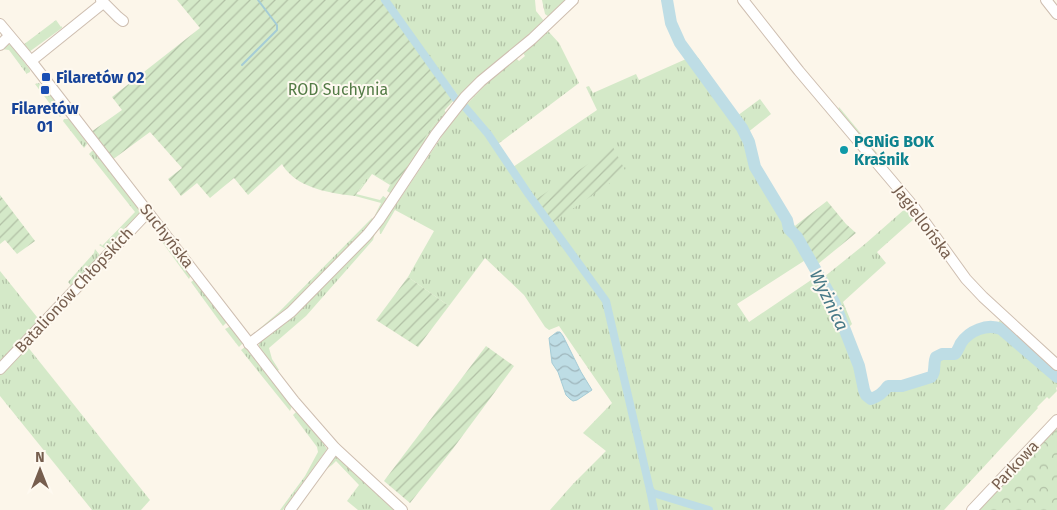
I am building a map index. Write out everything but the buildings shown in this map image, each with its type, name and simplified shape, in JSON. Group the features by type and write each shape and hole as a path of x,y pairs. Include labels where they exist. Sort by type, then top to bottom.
{"street":[{"path":"249,344 291,312 367,235 436,134 473,89 494,69 532,39 573,0"},
{"name":"Jagiellońska","path":"743,0 799,71 914,207 966,279 983,297 1057,364"},
{"path":"1046,0 1057,14"},
{"path":"31,61 102,2 123,21"},
{"name":"Suchyńska","path":"0,24 31,61 299,408 335,448 402,510"},
{"path":"0,45 9,36"},
{"name":"Batalionów Chłopskich","path":"0,369 148,212"},
{"name":"Parkowa","path":"972,510 1057,420"},
{"path":"290,510 335,448"}],"green space":[{"name":"ROD Suchynia","path":"177,0 384,0 455,99 430,130 396,187 371,172 355,196 329,192 312,187 296,179 282,164 248,195 234,178 210,198 197,183 181,196 168,179 182,168 150,132 112,160 91,132 122,110 112,97 200,28"},
{"path":"387,0 535,0 536,11 544,21 459,97"},
{"path":"542,0 567,0 549,17 545,14"},
{"path":"661,0 671,0 673,17 683,41 700,60 737,116 760,99 771,114 747,133 757,168 779,205 795,226 791,230 810,252 824,277 906,208 897,194 918,219 931,239 914,219 877,252 886,263 843,302 852,324 847,329 866,395 871,399 881,394 888,386 903,386 931,377 936,357 942,354 955,354 969,335 980,329 994,327 1001,319 1057,370 1057,391 1049,399 1047,397 1037,407 944,510 550,510 606,451 583,433 612,403 559,326 549,330 545,327 524,295 485,258 449,306 408,277 434,231 395,210 380,234 379,225 388,211 391,212 446,130 466,105 487,83 516,58 519,61 525,56 523,53 548,31 559,43 579,83 494,147 531,204 592,282 513,167 597,110 586,87 589,86 593,93 636,74 639,80 686,59 670,29","holes":["807,259 817,276 749,322 737,304"]},
{"path":"56,20 62,28 29,52 23,45"},
{"path":"5,44 12,45 30,72 26,74 9,50 0,50"},
{"path":"39,83 62,111 60,117 35,84"},
{"path":"839,107 877,153 874,154 838,111"},
{"path":"444,110 447,114 393,193 387,191 390,185 372,174 358,192 371,171 396,186 424,138"},
{"path":"64,119 69,119 87,143 84,148 63,121"},
{"path":"613,147 626,172 552,223 535,200"},
{"path":"95,151 142,213 110,248 106,249 99,245 101,244 102,246 135,212 89,154"},
{"path":"356,194 380,200 383,196 387,201 376,216 381,203 355,196"},
{"path":"0,195 35,241 17,254 5,240 0,244"},
{"path":"827,201 856,233 818,264 799,236 791,229"},
{"path":"372,218 355,241 291,305 252,335 279,312"},
{"path":"376,230 373,240 306,316 269,348 272,359 279,370 277,371 259,349 259,343 361,248"},
{"path":"162,238 191,275 189,279 160,239"},
{"path":"95,249 99,254 99,261 73,288 68,282 94,253"},
{"path":"0,271 41,322 0,365"},
{"path":"408,277 449,306 418,347 376,320"},
{"path":"194,280 227,322 223,326 191,282"},
{"path":"229,327 243,342 239,347 225,329"},
{"path":"27,346 150,500 141,510 92,510 0,396 0,371"},
{"path":"486,346 514,366 410,503 384,481"},
{"path":"245,347 292,406 290,411 241,350"},
{"path":"296,412 324,441 322,442 327,449 283,510 280,510 305,476 318,452 317,447 293,415"},
{"path":"1057,423 1057,510 974,510"},
{"path":"333,456 338,457 395,510 358,510 347,501 359,485 336,461 321,473"}],"water":[{"path":"560,332 563,336 592,390 577,400 573,401 566,395 558,372 552,363 549,338"}],"waterway":[{"path":"242,65 277,30 277,25 258,0"},
{"path":"385,0 455,98"},
{"name":"Wyżnica","path":"667,0 671,23 680,43 742,128 749,142 755,167 787,220 789,229 797,237 834,302 859,366 866,395 871,399 881,394 888,386 902,386 931,377 936,357 942,354 955,354 961,343 969,335 979,329 990,327 1001,329 1057,377"},
{"path":"465,107 488,134 529,195 606,301 650,490 653,493 709,510"},
{"path":"650,490 654,510"}],"place":[{"name":"Filaretów 02","path":"46,77"},
{"name":"Filaretów 01","path":"45,90"},
{"name":"PGNiG BOK Kraśnik","path":"844,150"}]}
